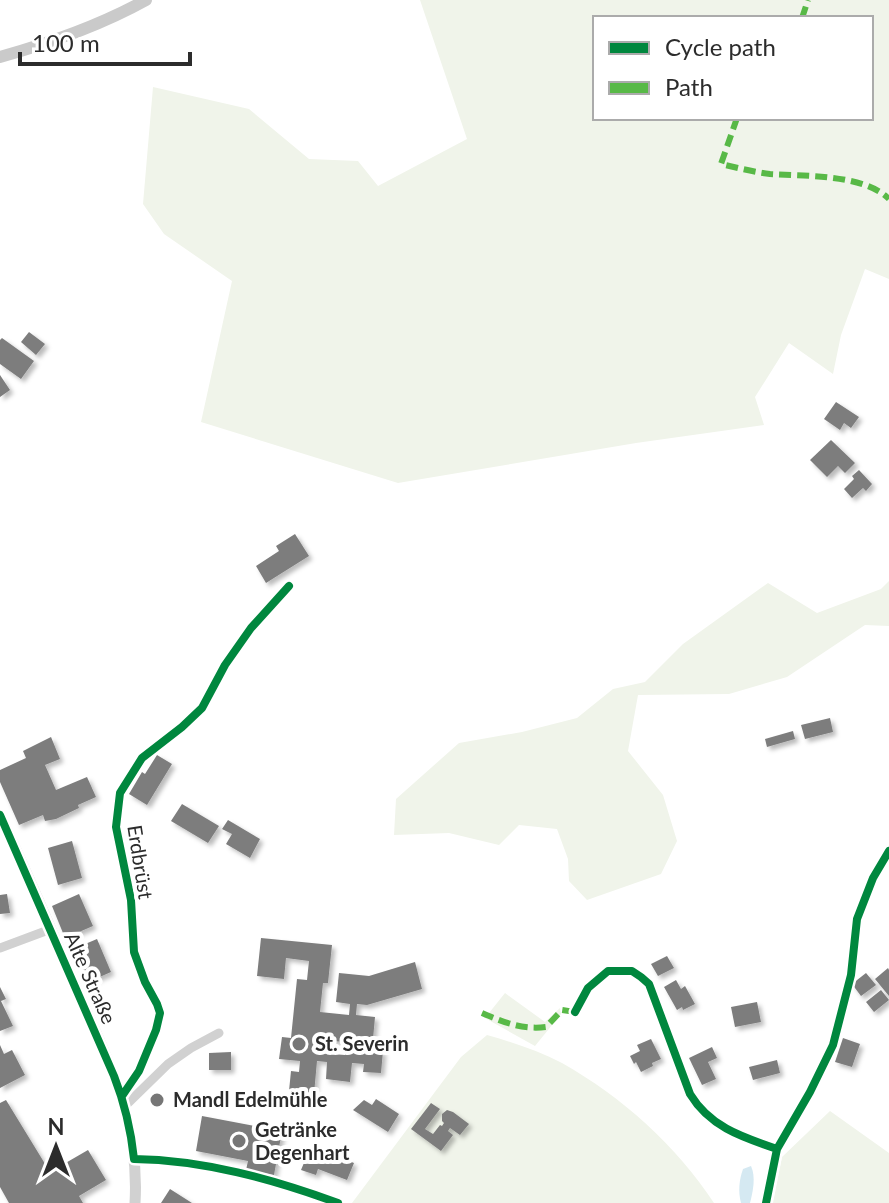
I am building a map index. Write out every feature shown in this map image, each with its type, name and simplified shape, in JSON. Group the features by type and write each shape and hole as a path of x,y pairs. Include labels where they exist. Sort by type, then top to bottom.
{"main road":[{"path":"0,57 124,13 146,0"}],"street":[{"name":"Erdbrüst","path":"124,1101 156,1030 160,1013 134,952 131,900 116,827 120,793 142,758 202,708 225,665 251,628 289,586"},
{"name":"Alte Straße","path":"0,815 124,1101 132,1133 135,1203"},
{"path":"766,1203 777,1149 833,1045 851,975 857,919 873,878 889,851"},
{"path":"0,948 51,929"},
{"path":"575,1012 588,988 608,971 632,971 641,977 649,984 690,1094 697,1105 723,1128 777,1149"},
{"path":"124,1101 168,1064 219,1033"},
{"path":"134,1159 204,1165 259,1178 338,1203"}],"shaded area":[{"path":"420,0 889,0 889,279 865,269 841,335 833,374 789,343 755,397 764,425 398,483 201,422 232,281 164,234 143,204 153,87 249,109 309,159 358,161 378,186 467,139"},
{"path":"889,581 889,626 865,625 787,677 729,694 638,695 628,751 663,795 677,841 661,874 587,900 569,881 568,859 557,829 519,825 499,845 449,833 394,835 396,799 459,743 577,718 613,689 645,682 683,644 768,583 817,613 881,589"},
{"path":"505,993 545,1022 560,1008 561,1014 535,1046 485,1018"},
{"path":"487,1035 553,1059 606,1091 665,1142 714,1203 352,1203 461,1057"},
{"path":"830,1111 889,1153 889,1203 773,1203 782,1157"}],"water":[{"path":"751,1166 754,1179 750,1203 741,1203 739,1190 743,1169"}],"building":[{"path":"29,332 45,344 36,355 21,342"},
{"path":"2,338 34,361 21,379 0,364"},
{"path":"0,375 10,390 0,397"},
{"path":"836,402 859,417 851,428 844,423 840,430 824,419"},
{"path":"831,440 855,463 845,473 838,466 827,477 810,460"},
{"path":"859,470 872,484 852,498 844,489"},
{"path":"295,534 309,556 266,583 256,566 279,551 276,546"},
{"path":"830,718 833,732 805,739 801,725"},
{"path":"793,731 795,739 767,747 765,739"},
{"path":"51,737 60,759 45,765 56,790 87,777 96,797 56,819 45,821 43,815 19,825 0,782 0,770 26,758 23,751"},
{"path":"157,755 172,764 147,805 129,794"},
{"path":"182,804 219,826 208,843 171,821"},
{"path":"228,820 260,839 250,858 226,844 232,834 222,829"},
{"path":"72,841 82,878 58,885 48,848"},
{"path":"7,894 10,913 0,914 0,895"},
{"path":"79,894 93,926 65,938 52,906"},
{"path":"261,938 332,945 328,983 323,983 320,1012 349,1015 350,1004 336,1002 339,973 369,976 415,962 422,989 367,1005 357,1004 356,1015 375,1017 373,1039 355,1037 354,1048 383,1051 381,1073 363,1072 364,1064 352,1063 350,1082 326,1079 327,1062 317,1061 314,1094 289,1091 291,1071 299,1072 300,1061 279,1059 282,1037 291,1038 297,979 307,980 309,961 286,958 284,979 257,976","holes":["318,1040 346,1042 345,1055 317,1053"]},
{"path":"97,939 111,972 86,983 71,950"},
{"path":"667,956 674,968 658,976 651,964"},
{"path":"889,970 889,996 875,979"},
{"path":"866,973 876,985 861,996 852,984"},
{"path":"676,980 681,989 685,986 695,1004 683,1010 682,1007 677,1010 664,987"},
{"path":"0,987 6,999 1,1001 13,1026 0,1031"},
{"path":"881,990 889,1000 874,1012 866,1002"},
{"path":"757,1002 761,1022 735,1027 731,1007"},
{"path":"843,1038 860,1044 852,1067 835,1062"},
{"path":"651,1039 661,1059 641,1072 630,1056 640,1051 637,1045"},
{"path":"0,1045 4,1054 12,1050 25,1075 0,1088"},
{"path":"712,1047 717,1058 708,1062 716,1079 702,1085 689,1058"},
{"path":"231,1052 231,1070 209,1070 209,1053"},
{"path":"777,1060 780,1073 753,1080 749,1067"},
{"path":"376,1099 399,1114 388,1132 353,1110 364,1100 372,1105"},
{"path":"6,1100 50,1172 88,1150 106,1180 79,1196 83,1203 9,1203 0,1187 0,1103"},
{"path":"431,1103 440,1109 425,1129 433,1134 444,1123 442,1114 447,1110 469,1124 460,1135 450,1128 448,1131 453,1135 441,1151 411,1129"},
{"name":"Getränke Degenhart","path":"202,1116 282,1131 274,1175 246,1170 248,1161 196,1151"},
{"path":"311,1146 354,1163 347,1180 318,1169 316,1175 301,1170"},
{"path":"170,1189 192,1203 161,1203"}],"marked path":[{"path":"803,16 808,0"},
{"path":"736,120 721,164 770,174 849,181 865,185 889,199"},
{"path":"482,1013 513,1024 537,1028 546,1027 562,1010 575,1012"}],"cycle path":[{"path":"122,1096 139,1071 160,1013 134,952 131,900 116,827 120,793 142,758 202,708 225,665 251,628 289,586"},
{"path":"0,815 114,1076 127,1117 134,1159 186,1163 238,1172 338,1203"},
{"path":"766,1203 777,1149 833,1045 851,975 857,919 873,878 889,851"},
{"path":"575,1012 588,988 608,971 632,971 641,977 649,984 690,1094 698,1105 717,1123 777,1149"}],"place":[{"name":"St. Severin","path":"299,1044"},
{"name":"Mandl Edelmühle","path":"157,1100"},
{"name":"Getränke Degenhart","path":"239,1141"}]}
